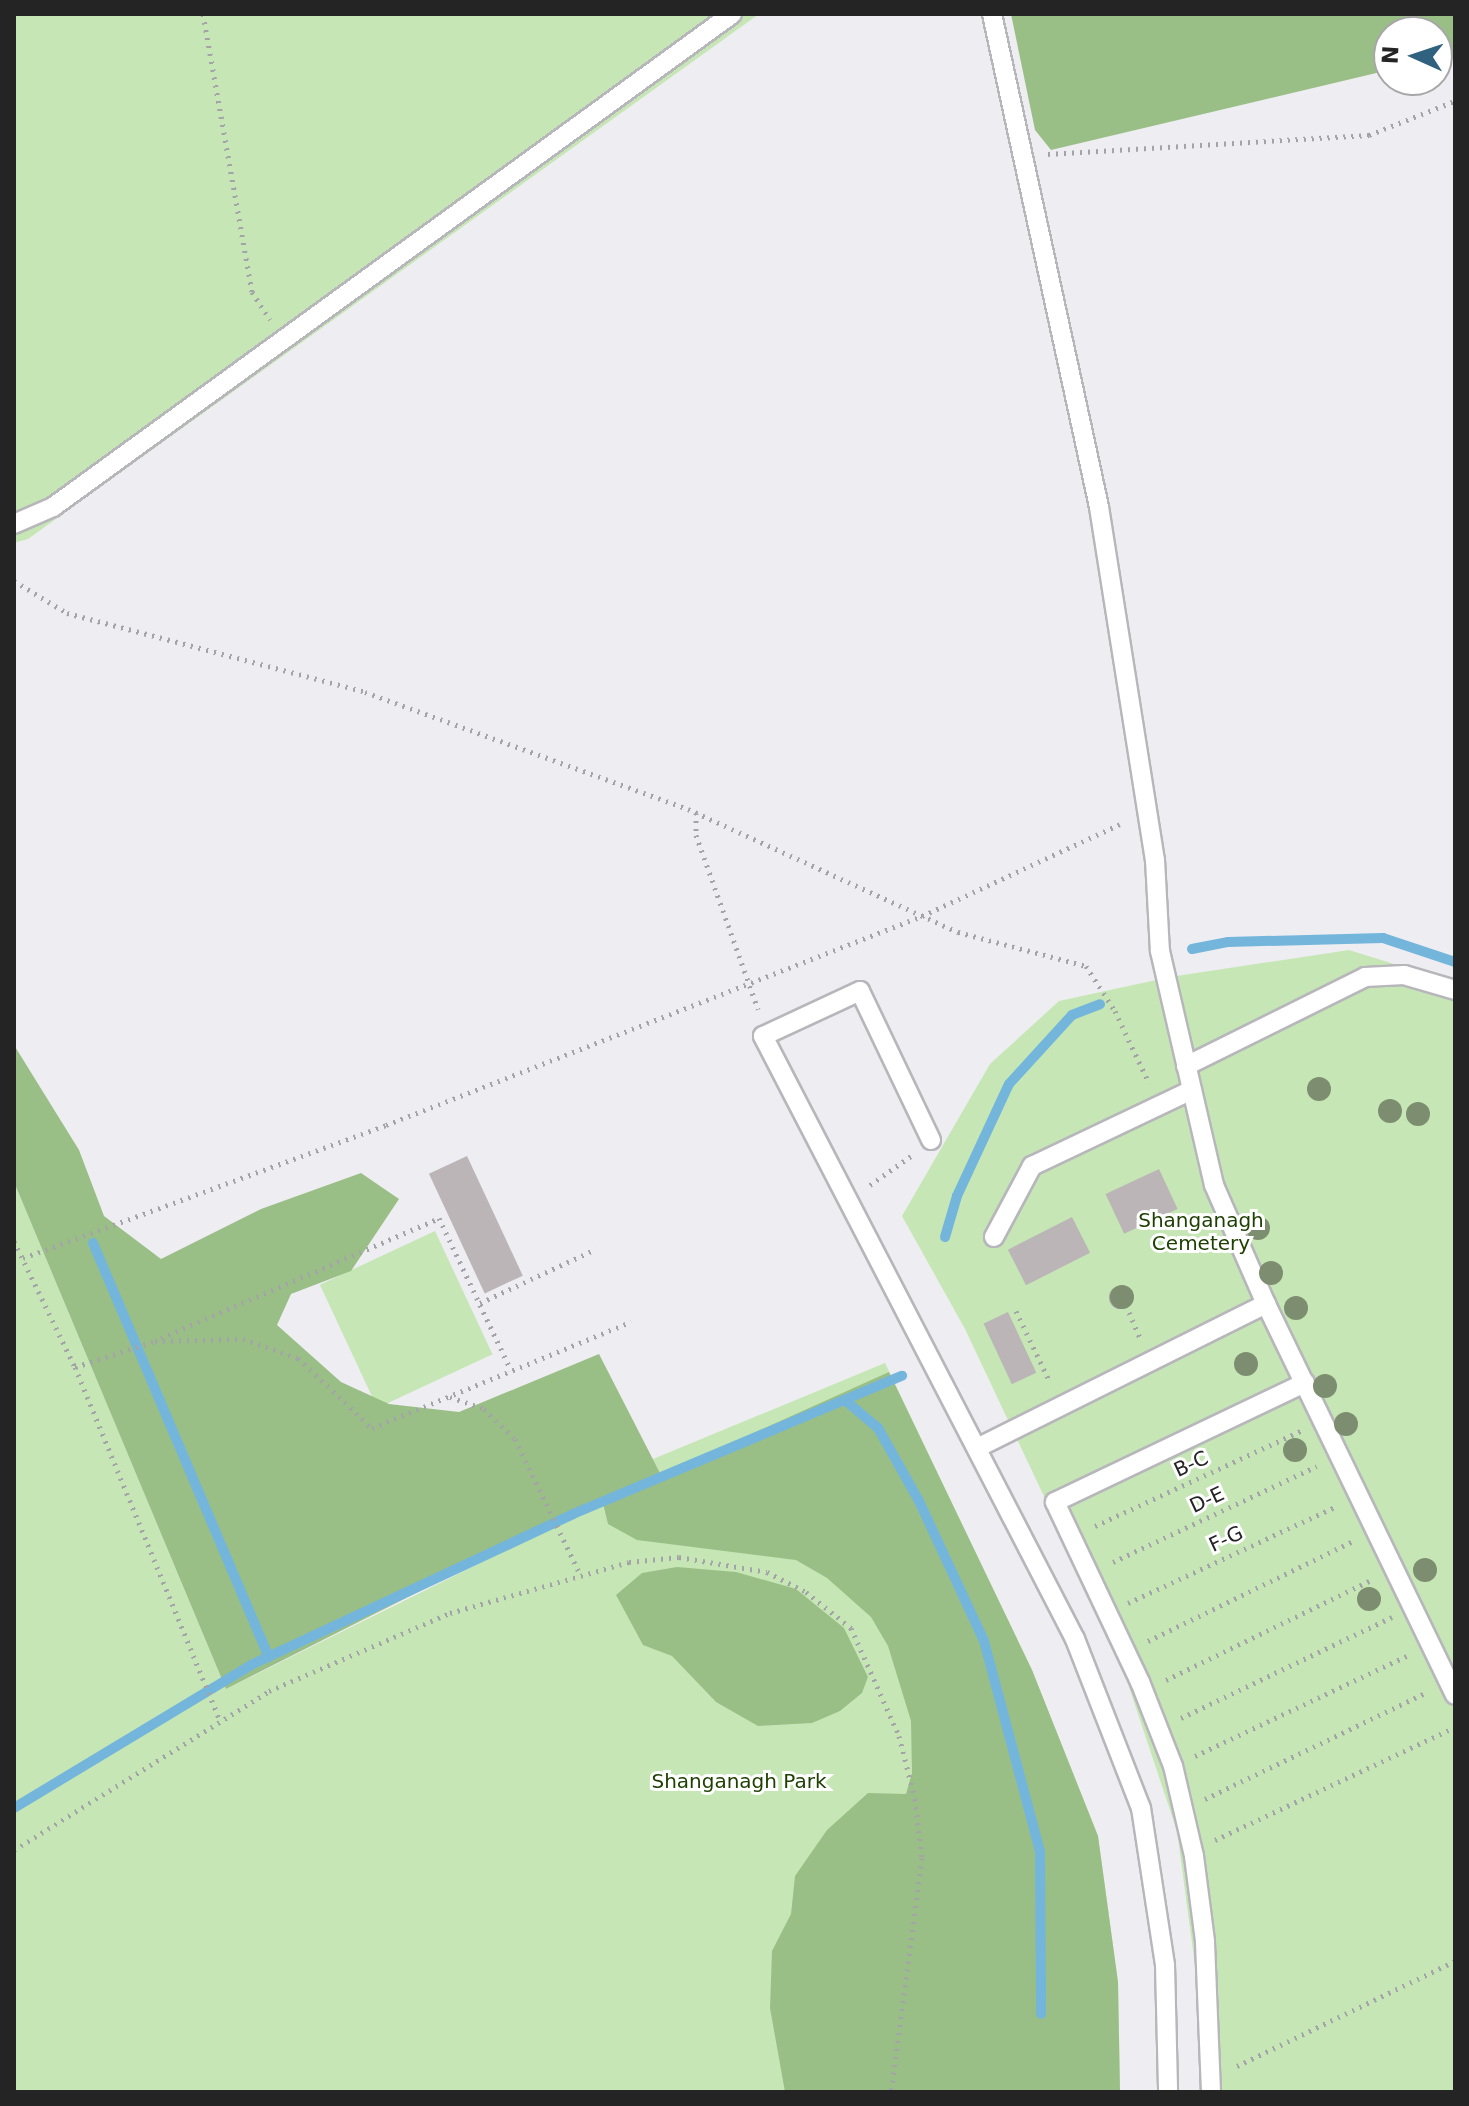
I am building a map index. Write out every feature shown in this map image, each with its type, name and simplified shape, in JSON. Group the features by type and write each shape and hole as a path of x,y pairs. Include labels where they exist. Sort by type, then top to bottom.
{"lane":[{"path":"14,524 53,507 732,14"},
{"path":"992,14 1099,507 1155,860 1160,951 1214,1185 1266,1304 1452,1688"},
{"path":"1186,1066 1365,977 1404,975 1455,990"},
{"path":"931,1140 860,991 763,1036 844,1198 1075,1639 1141,1808 1165,1965 1168,2092"},
{"path":"994,1237 1032,1166 1192,1090"},
{"path":"977,1448 1266,1304"},
{"path":"1211,2086 1205,1941 1192,1850 1173,1766 1126,1652 1055,1502 1305,1383"}],"path":[{"path":"203,14 252,292 283,341"},
{"path":"1023,155 1369,135 1455,101"},
{"path":"14,581 67,613 365,692 696,813 958,932 1086,966 1115,1011 1160,1106"},
{"path":"696,813 696,835 749,980 763,1036"},
{"path":"23,1258 386,1125 749,980 922,916 1120,824"},
{"path":"844,1198 880,1180 931,1140"},
{"path":"75,1367 155,1341 439,1218 511,1370"},
{"path":"14,1241 75,1367 220,1720"},
{"path":"480,1303 596,1249"},
{"path":"1126,1305 1142,1340"},
{"path":"1016,1311 1052,1386"},
{"path":"155,1341 243,1339 282,1350 298,1358 372,1428 631,1322"},
{"path":"449,1397 484,1409 515,1439 580,1574"},
{"name":"B-C","path":"1071,1537 1323,1421"},
{"name":"D-E","path":"1089,1573 1340,1455"},
{"name":"F-G","path":"1107,1613 1359,1495"},
{"path":"1126,1652 1375,1530"},
{"path":"14,1850 269,1691 450,1613 580,1574 667,1558 725,1562 788,1581 851,1628 899,1736 915,1799 922,1858 891,2092"},
{"path":"1143,1691 1394,1569"},
{"path":"1158,1729 1413,1607"},
{"path":"1173,1766 1431,1644"},
{"path":"1183,1810 1452,1688"},
{"path":"1192,1850 1455,1727"},
{"path":"1211,2086 1455,1961"}],"green space":[{"path":"14,14 759,14 28,539 14,543"},
{"path":"1011,14 1455,14 1455,55 1453,16 1373,16 1373,74 1051,150 1035,130"},
{"name":"Shanganagh Cemetery","path":"1349,950 1455,983 1455,2092 1199,2092 1203,2025 1177,1831 1117,1651 965,1329 902,1216 990,1064 1059,1001 1170,977"},
{"path":"14,1045 79,1150 104,1216 161,1259 261,1209 361,1173 399,1199 351,1271 291,1294 277,1325 341,1382 389,1404 459,1412 599,1354 661,1475 889,1372 1032,1670 1098,1836 1118,1982 1120,2092 785,2092 770,2008 772,1951 791,1914 795,1876 827,1830 868,1793 906,1794 912,1773 911,1721 888,1646 871,1617 827,1578 796,1560 637,1540 608,1524 602,1499 226,1689 14,1182"},
{"name":"Shanganagh Park","path":"14,1182 226,1689 660,1474 653,1459 885,1363 1032,1670 1098,1836 1118,1982 1120,2092 14,2092"},
{"path":"435,1231 492,1354 377,1408 320,1285"},
{"path":"677,1567 736,1572 796,1589 844,1628 868,1677 862,1693 840,1711 812,1723 758,1726 716,1702 672,1656 643,1645 616,1595 642,1573"}],"building":[{"path":"467,1156 523,1276 485,1293 429,1174"},
{"path":"1159,1169 1178,1209 1124,1234 1106,1194"},
{"path":"1072,1217 1090,1253 1026,1285 1008,1250"},
{"path":"1008,1312 1036,1373 1012,1384 984,1323"}],"waterway":[{"path":"1192,949 1228,942 1383,938 1455,962"},
{"path":"945,1237 957,1196 1009,1084 1072,1015 1100,1004"},
{"path":"93,1243 269,1657"},
{"path":"14,1808 251,1665 573,1514 902,1376"},
{"path":"846,1401 878,1428 919,1501 984,1641 1040,1851 1041,2014"}]}
